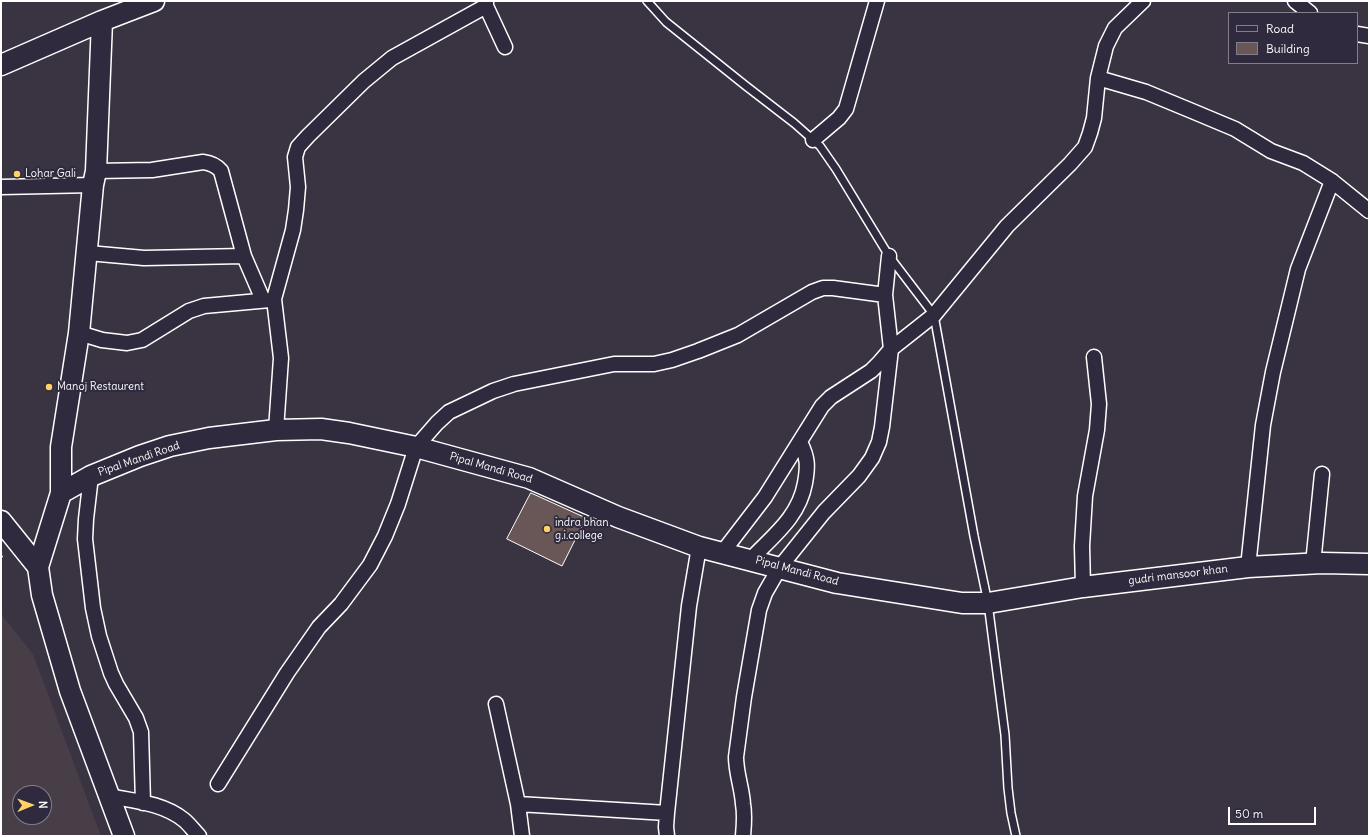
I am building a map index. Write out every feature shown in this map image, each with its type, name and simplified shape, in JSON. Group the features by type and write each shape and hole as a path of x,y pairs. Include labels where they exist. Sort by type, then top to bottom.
{"street":[{"path":"1,65 102,21 154,1"},
{"path":"813,140 839,118 846,109 877,1"},
{"path":"722,553 765,497 822,406 832,397 871,371 891,349 934,315 1007,226 1070,164 1085,147 1094,118 1098,78 1106,46 1115,28 1143,1"},
{"path":"1295,1 1309,12"},
{"path":"269,300 293,230 298,187 295,157 298,147 308,136 364,81 392,58 486,4 505,47"},
{"path":"102,21 94,178 88,253 79,333 61,447 61,493 38,567 42,595 70,691 124,836"},
{"path":"1358,34 1369,36"},
{"path":"1098,78 1146,92 1235,130 1271,151 1303,163 1332,181 1369,211"},
{"path":"1,187 94,178 203,162 216,165 221,171 244,256 269,300 281,358 276,430"},
{"path":"1248,567 1263,424 1274,372 1298,269 1332,181"},
{"path":"88,253 144,258 244,256"},
{"path":"743,836 744,804 736,766 736,757 744,697 759,610 765,593 780,567 824,512 859,476 872,458 879,442 891,349 885,295 889,256"},
{"path":"218,784 291,667 319,627 341,604 370,565 385,536 398,504 416,447 437,422 448,412 493,391 514,384 614,364 654,364 672,360 738,335 812,292 823,288 885,295"},
{"path":"79,333 102,340 127,343 142,340 189,311 204,306 269,300"},
{"path":"1083,587 1082,546 1085,496 1098,423 1099,404 1094,357"},
{"name":"Pipal Mandi Road","path":"61,493 91,476 140,456 170,446 209,438 276,430 328,430 350,433 416,447 529,478 618,517 699,547 837,582 962,603 988,603"},
{"path":"751,559 790,520 804,493 808,468 807,458 800,442"},
{"path":"1313,564 1322,474"},
{"path":"91,476 85,539 93,608 111,673 136,718 141,732 143,803"},
{"path":"1,521 38,567"},
{"path":"667,836 667,813 689,606 699,547"},
{"name":"gudri mansoor khan","path":"988,603 1083,587 1248,567 1313,564 1369,564"},
{"path":"496,704 518,804 522,836"},
{"path":"109,796 159,806 184,820 199,836"},
{"path":"518,804 667,813"}],"lane":[{"path":"647,1 666,22 794,123 820,146 836,169 889,256 934,315 974,536 988,603 1005,735 1010,800 1016,836"}],"path":[{"path":"1,553 3,556 1,557"}],"shaded area":[{"path":"1,614 33,654 101,836 1,836"}],"building":[{"name":"indra bhan g.i.college","path":"531,493 586,518 562,566 507,539"}],"place":[{"name":"Lohar Gali","path":"17,174"},
{"name":"Manoj Restaurent","path":"49,387"},
{"name":"indra bhan g.i.college","path":"547,529"}]}
